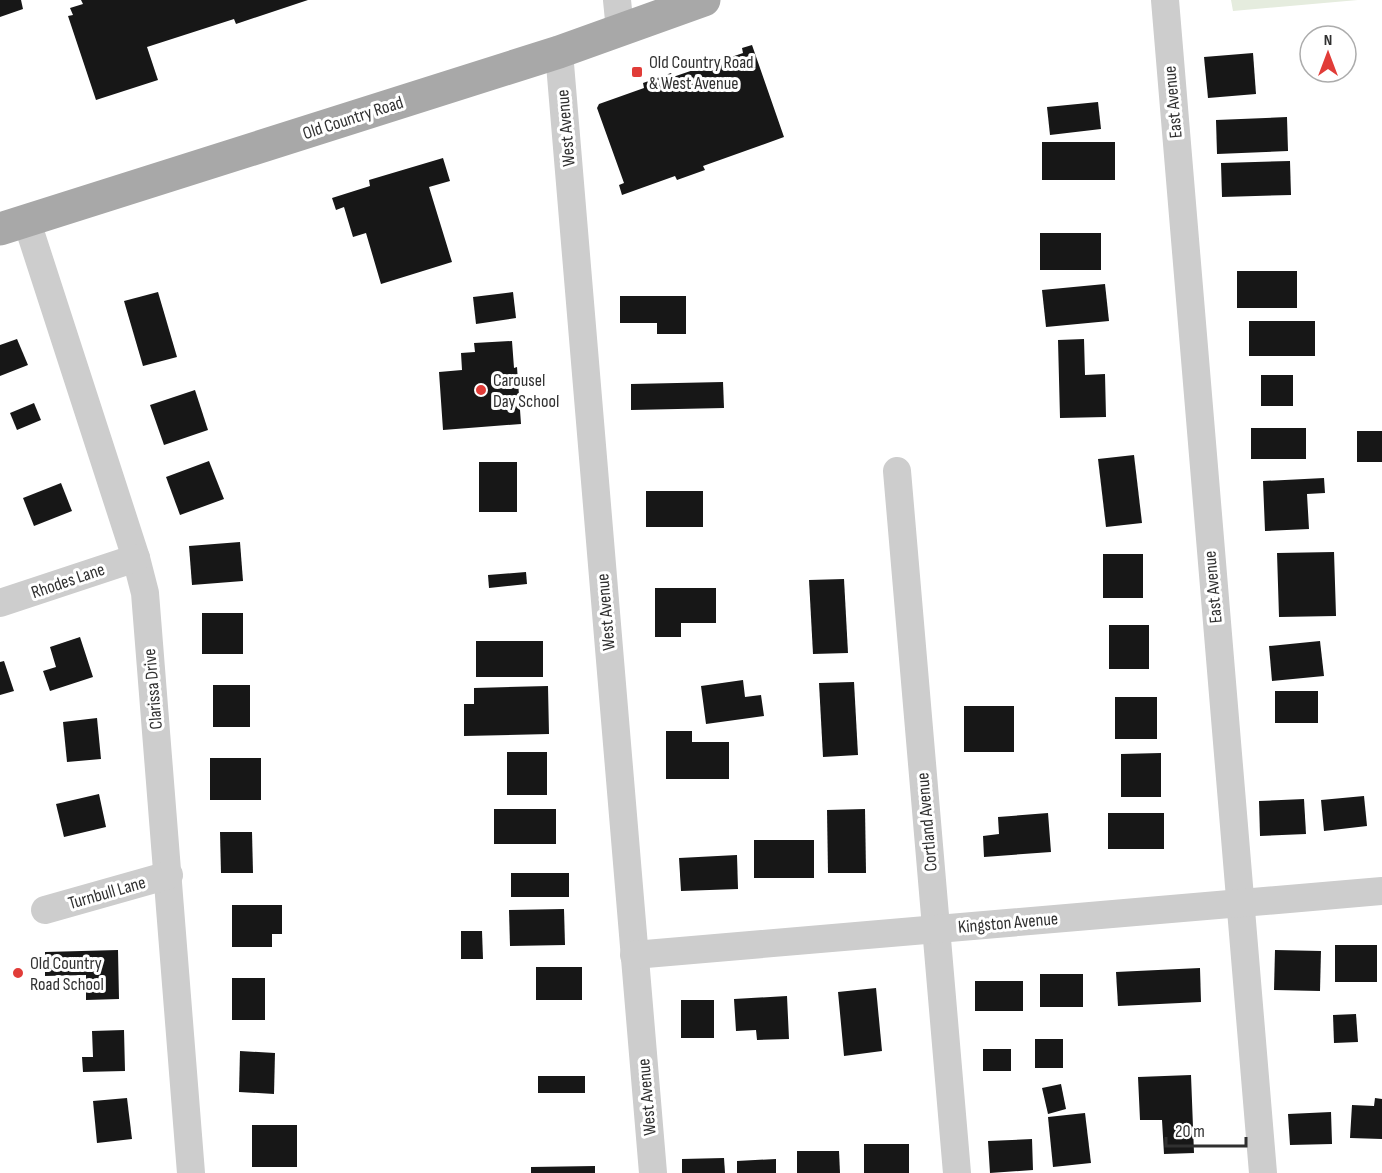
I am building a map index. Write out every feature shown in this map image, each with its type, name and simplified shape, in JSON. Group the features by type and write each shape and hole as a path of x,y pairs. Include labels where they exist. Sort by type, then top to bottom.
{"main road":[{"name":"Old Country Road","path":"13,226 559,52 619,15 704,0"}],"street":[{"name":"East Avenue","path":"1165,0 1263,1173"},
{"name":"West Avenue","path":"559,52 653,1173"},
{"name":"Clarissa Drive","path":"13,226 136,558 145,593 191,1173"},
{"name":"Cortland Avenue","path":"897,471 957,1173"},
{"name":"Rhodes Lane","path":"0,603 136,558"},
{"name":"Turnbull Lane","path":"45,910 169,875"},
{"name":"Kingston Avenue","path":"634,955 1382,891"}],"shaded area":[{"path":"1231,0 1358,0 1233,11"}],"building":[{"path":"0,0 21,0 23,9 0,17"},
{"path":"81,0 308,0 236,24 234,19 147,47 158,80 96,100 68,16 73,15 70,8 83,4"},
{"path":"752,45 784,137 703,166 705,170 677,180 675,176 622,195 619,185 624,183 597,108 599,104 644,88 643,83 671,73 673,77 743,53 742,48"},
{"path":"1253,53 1256,94 1208,98 1204,57"},
{"path":"1098,102 1101,129 1050,135 1047,107"},
{"path":"1287,117 1288,151 1217,154 1216,120"},
{"path":"1042,142 1115,142 1115,180 1042,180"},
{"path":"443,158 450,181 429,187 452,262 381,284 366,233 353,237 344,207 336,210 332,198 370,186 369,180"},
{"path":"1290,161 1291,195 1222,197 1221,163"},
{"path":"1040,233 1101,233 1101,270 1040,270"},
{"path":"1237,271 1297,271 1297,308 1237,308"},
{"path":"1105,284 1109,321 1046,327 1042,290"},
{"path":"158,292 177,357 143,366 124,301"},
{"path":"513,292 516,318 476,324 473,297"},
{"path":"620,296 686,296 686,334 657,334 657,323 620,323"},
{"path":"1249,321 1315,321 1315,356 1249,356"},
{"path":"17,339 28,365 0,376 0,345"},
{"path":"1084,339 1085,375 1105,374 1106,417 1060,418 1058,340"},
{"name":"Carousel Day School","path":"512,341 514,368 517,367 521,424 443,430 439,372 462,370 461,353 475,352 474,343"},
{"path":"1261,375 1293,375 1293,406 1261,406"},
{"path":"723,382 724,408 631,410 631,384"},
{"path":"195,390 208,430 164,445 150,405"},
{"path":"34,403 41,420 17,430 10,413"},
{"path":"1251,428 1306,428 1306,459 1251,459"},
{"path":"1357,431 1382,431 1382,462 1357,462"},
{"path":"1134,455 1142,523 1106,527 1098,459"},
{"path":"209,461 224,499 180,515 166,477"},
{"path":"479,462 517,462 517,512 479,512"},
{"path":"1324,478 1325,493 1307,494 1309,529 1265,531 1263,481"},
{"path":"61,483 72,511 34,526 23,498"},
{"path":"646,491 703,491 703,527 646,527"},
{"path":"240,542 243,581 192,585 189,546"},
{"path":"1334,552 1336,616 1279,617 1277,553"},
{"path":"1103,554 1143,554 1143,598 1103,598"},
{"path":"526,572 527,584 489,588 488,575"},
{"path":"844,579 848,653 813,654 809,580"},
{"path":"655,588 716,588 716,623 681,623 681,637 655,637"},
{"path":"202,613 243,613 243,654 202,654"},
{"path":"1109,625 1149,625 1149,669 1109,669"},
{"path":"80,637 93,677 50,691 43,671 56,667 50,647"},
{"path":"476,641 543,641 543,677 476,677"},
{"path":"1320,641 1324,676 1272,681 1269,646"},
{"path":"4,661 14,691 0,695 0,662"},
{"path":"743,680 745,697 761,695 764,716 706,724 701,686"},
{"path":"854,682 858,755 823,757 819,683"},
{"path":"213,685 250,685 250,727 213,727"},
{"path":"548,686 549,734 464,736 464,704 474,704 474,688"},
{"path":"1275,691 1318,691 1318,723 1275,723"},
{"path":"1115,697 1157,697 1157,739 1115,739"},
{"path":"964,706 1014,706 1014,752 964,752"},
{"path":"97,718 101,759 67,762 63,722"},
{"path":"666,731 692,731 692,742 729,742 729,779 666,779"},
{"path":"507,752 547,752 547,795 507,795"},
{"path":"1161,753 1161,797 1121,797 1121,754"},
{"path":"210,758 261,758 261,800 210,800"},
{"path":"99,794 106,827 64,837 56,804"},
{"path":"1364,796 1367,826 1324,831 1321,800"},
{"path":"1304,799 1306,834 1260,836 1259,801"},
{"path":"494,809 556,809 556,844 494,844"},
{"path":"865,809 866,873 828,873 827,810"},
{"path":"1048,813 1051,852 984,857 983,836 999,834 998,817"},
{"path":"1108,813 1164,813 1164,849 1108,849"},
{"path":"220,832 252,832 253,873 221,873"},
{"path":"754,840 814,840 814,878 754,878"},
{"path":"737,855 738,889 681,891 679,858"},
{"path":"511,873 569,873 569,897 511,897"},
{"path":"232,905 282,905 282,934 272,934 272,947 232,947"},
{"path":"564,909 565,945 510,946 509,910"},
{"path":"461,931 482,931 483,959 461,959"},
{"path":"1335,945 1377,945 1377,982 1335,982"},
{"path":"118,950 119,999 86,1000 86,975 45,976 45,952"},
{"path":"1275,950 1321,951 1320,991 1274,990"},
{"path":"536,967 582,967 582,1000 536,1000"},
{"path":"1200,968 1201,1002 1118,1006 1116,972"},
{"path":"1040,974 1083,974 1083,1007 1040,1007"},
{"path":"232,978 265,978 265,1020 232,1020"},
{"path":"975,981 1023,981 1023,1011 975,1011"},
{"path":"876,988 882,1051 844,1056 838,992"},
{"path":"787,996 789,1039 757,1040 756,1030 736,1031 734,999"},
{"path":"681,1000 714,1000 714,1038 681,1038"},
{"path":"1356,1014 1358,1042 1334,1043 1333,1015"},
{"path":"124,1030 125,1071 83,1072 82,1057 93,1057 92,1031"},
{"path":"1035,1039 1063,1039 1063,1068 1035,1068"},
{"path":"983,1049 1011,1049 1011,1071 983,1071"},
{"path":"240,1051 275,1053 274,1094 239,1092"},
{"path":"1191,1075 1194,1153 1164,1154 1162,1120 1140,1120 1138,1077"},
{"path":"538,1076 585,1076 585,1093 538,1093"},
{"path":"1061,1084 1066,1109 1048,1114 1042,1088"},
{"path":"127,1098 132,1139 97,1143 93,1101"},
{"path":"1375,1098 1382,1099 1382,1139 1350,1138 1352,1105 1374,1106"},
{"path":"1331,1112 1332,1144 1290,1145 1288,1114"},
{"path":"1085,1113 1091,1163 1053,1167 1048,1117"},
{"path":"252,1125 297,1125 297,1167 252,1167"},
{"path":"1032,1139 1033,1170 990,1173 988,1141"},
{"path":"864,1144 909,1144 909,1173 864,1173"},
{"path":"797,1151 839,1151 840,1173 797,1173"},
{"path":"724,1158 725,1173 682,1173 682,1159"},
{"path":"776,1159 776,1173 737,1173 737,1161"},
{"path":"595,1166 595,1173 531,1173 531,1167"}],"place":[{"name":"Old Country Road & West Avenue","path":"637,72"},
{"name":"Carousel Day School","path":"481,390"},
{"name":"Old Country Road School","path":"18,973"}]}
